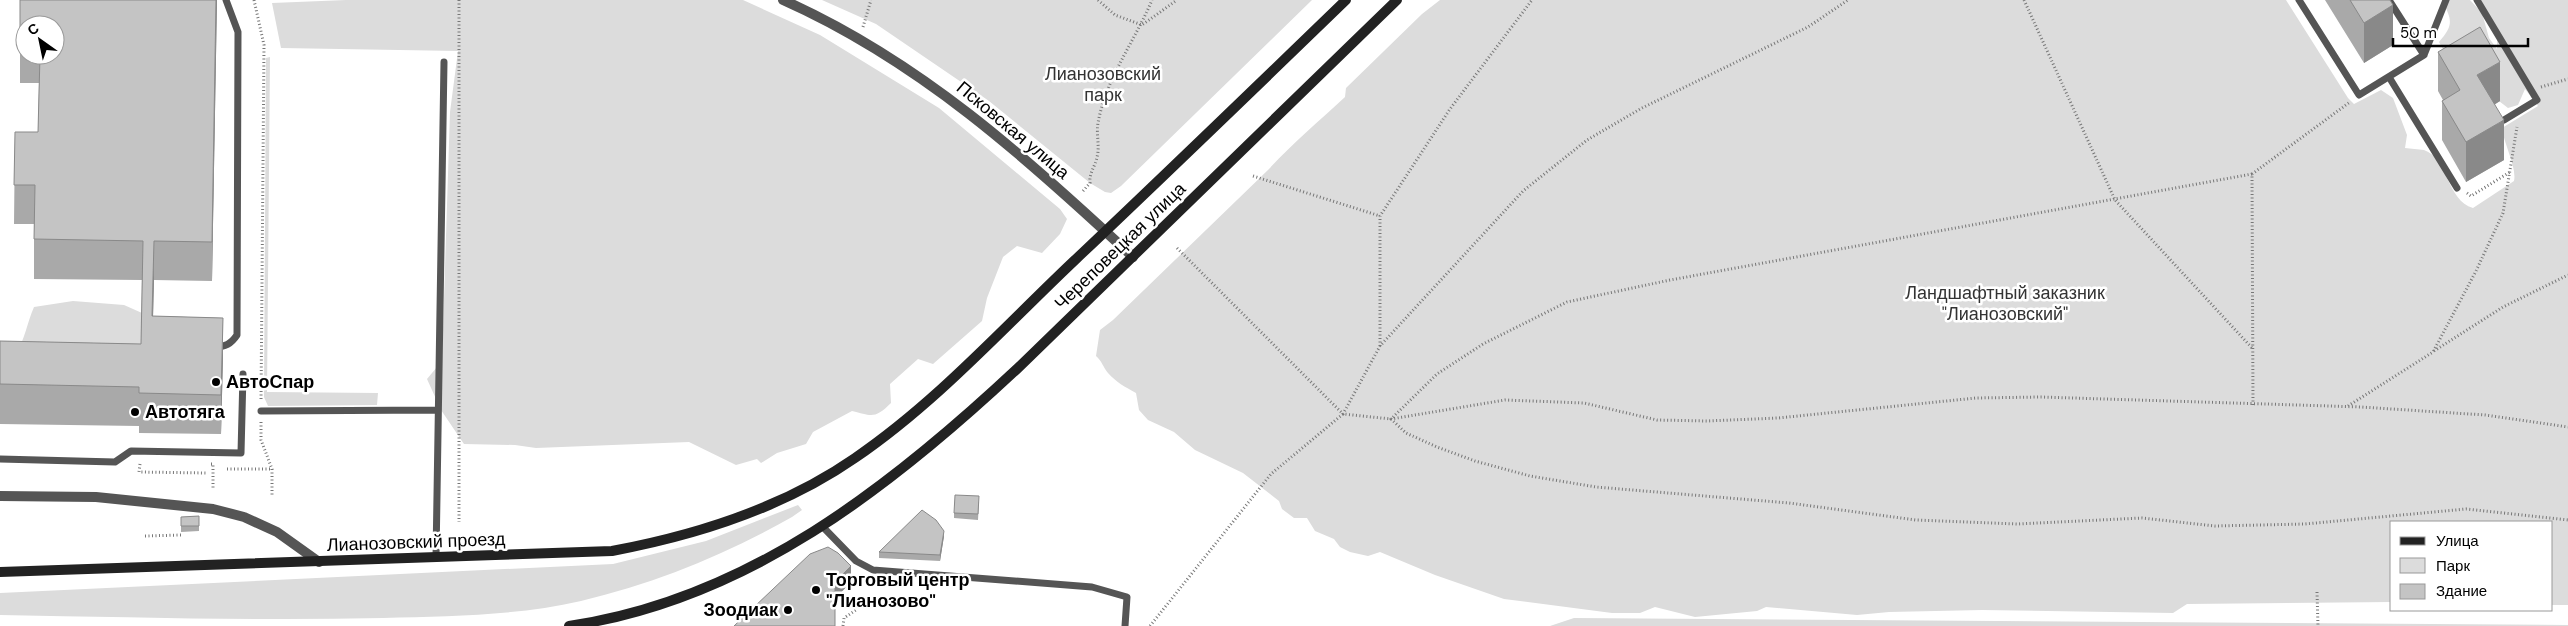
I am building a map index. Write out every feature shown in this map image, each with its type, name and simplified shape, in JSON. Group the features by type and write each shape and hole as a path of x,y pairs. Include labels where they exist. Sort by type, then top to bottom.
{"main road":[{"name":"Череповецкая улица","path":"819,479 854,458 935,394 1346,0"},
{"name":"Череповецкая улица","path":"822,526 906,468 959,423 1397,0"},
{"name":"Лианозовский проезд","path":"0,572 612,551 651,544 738,518 819,479"},
{"path":"569,626 652,607 695,592 735,576 822,526"}],"street":[{"name":"Псковская улица","path":"783,0 810,12 859,40 943,93 986,125 1133,257"},
{"path":"0,496 96,497 213,509 244,517 277,532 319,562"}],"lane":[{"path":"204,346 224,347 233,341 237,334 238,32 226,0"},
{"path":"2299,0 2359,95 2424,55 2446,0"},
{"path":"2389,0 2424,55"},
{"path":"2477,0 2536,100 2504,120"},
{"path":"436,557 444,62"},
{"path":"2389,77 2457,188"},
{"path":"0,459 115,462 131,450 241,453 243,374"},
{"path":"261,411 437,410"},
{"path":"822,526 856,561 873,570 1092,587 1127,596 1125,626"}],"path":[{"path":"254,0 264,45 261,411 262,440 272,469 272,497"},
{"path":"459,0 460,522"},
{"path":"864,27 871,0"},
{"path":"1098,0 1115,15 1142,25"},
{"path":"1083,191 1090,183 1089,177 1098,156 1098,123 1116,70 1142,25 1152,0"},
{"path":"1142,25 1177,0"},
{"path":"1380,346 1380,216 1450,109 1532,0"},
{"path":"1150,626 1271,474 1343,414 1380,346 1523,190 1587,140 1642,108 1808,27 1848,0"},
{"path":"2024,0 2115,200 2253,349"},
{"path":"2531,90 2568,78"},
{"path":"1391,419 1437,374 1483,344 1567,302 1670,280 2252,174 2359,95"},
{"path":"2433,352 2476,271 2503,212 2520,110"},
{"path":"2457,188 2471,196 2510,172"},
{"path":"2252,174 2253,405"},
{"path":"1253,176 1380,216"},
{"path":"1177,248 1343,414 1391,419 1505,400 1584,403 1657,420 1707,421 1778,418 1976,398 2042,397 2347,407 2485,415 2568,427"},
{"path":"2347,407 2503,307 2568,275"},
{"path":"1391,419 1406,432 1437,447 1474,461 1530,476 1596,487 1789,503 1916,520 2017,524 2142,518 2216,526 2305,524 2466,510 2568,520"},
{"path":"148,464 138,464 138,472 206,473"},
{"path":"208,464 213,464 213,490"},
{"path":"227,469 272,469"},
{"path":"145,536 181,534"},
{"path":"2317,592 2318,626"},
{"path":"843,626 844,618 856,610"}],"green space":[{"path":"346,0 743,0 820,35 939,108 1060,209 1067,219 1060,234 1042,253 1017,246 1003,257 987,298 982,321 933,364 918,359 890,384 891,403 881,412 873,415 852,411 813,432 806,444 777,453 761,463 757,459 736,465 689,442 536,448 515,445 464,444 441,410 427,379 442,361 450,112 458,51 281,48 272,3"},
{"name":"Лианозовский парк","path":"822,0 1312,0 1121,186 1111,193 1105,192 1090,183 989,101 876,24"},
{"name":"Ландшафтный заказник \"Лианозовский\"","path":"1440,0 2286,0 2348,98 2354,104 2381,90 2393,98 2407,135 2405,148 2424,150 2432,155 2438,161 2458,197 2464,204 2473,208 2514,181 2514,169 2502,128 2538,106 2525,89 2518,105 2508,108 2451,64 2439,42 2447,31 2450,22 2442,0 2470,0 2482,13 2489,38 2497,49 2497,31 2480,0 2568,0 2568,605 2553,605 2553,521 2390,521 2390,602 2187,604 2173,613 1982,610 1889,612 1857,615 1766,607 1757,611 1695,617 1655,607 1640,613 1612,613 1504,599 1435,575 1380,552 1368,556 1350,552 1340,547 1334,539 1315,531 1307,518 1294,518 1282,509 1279,501 1243,473 1195,450 1174,432 1148,420 1139,410 1136,393 1111,376 1096,356 1100,330 1113,320 1296,142 1345,97 1346,88 1422,14"},
{"path":"270,57 267,392 378,393 377,405 268,406 264,397 266,58"},
{"path":"73,301 124,305 142,313 141,383 0,381 0,350 16,354 22,343 34,307"},
{"path":"798,505 802,510 767,531 716,556 663,577 609,594 532,610 458,616 335,619 0,615 0,593 613,564 706,541"},
{"path":"1574,618 2568,625 2568,626 1550,626"}],"building":[{"path":"20,0 216,0 212,242 154,241 152,316 223,318 221,395 139,393 139,387 0,384 0,341 141,344 143,241 34,239 35,185 14,185 15,132 38,132 40,65 65,65 65,15 20,15"},
{"path":"2350,0 2390,0 2393,5 2364,23"},
{"path":"2480,27 2500,62 2477,75 2504,120 2466,142 2442,101 2460,90 2438,52"},
{"path":"955,495 979,496 978,514 954,513"},
{"path":"922,510 936,520 944,531 940,555 879,552"},
{"path":"199,516 199,526 181,526 181,517"},
{"name":"Торговый центр \"Лианозово\"","path":"828,547 838,553 851,566 835,582 835,626 734,626 810,554"}],"place":[{"name":"АвтоСпар","path":"216,382"},
{"name":"Автотяга","path":"135,412"},
{"name":"Торговый центр \"Лианозово\"","path":"816,590"},
{"name":"Зоодиак","path":"788,610"}]}
